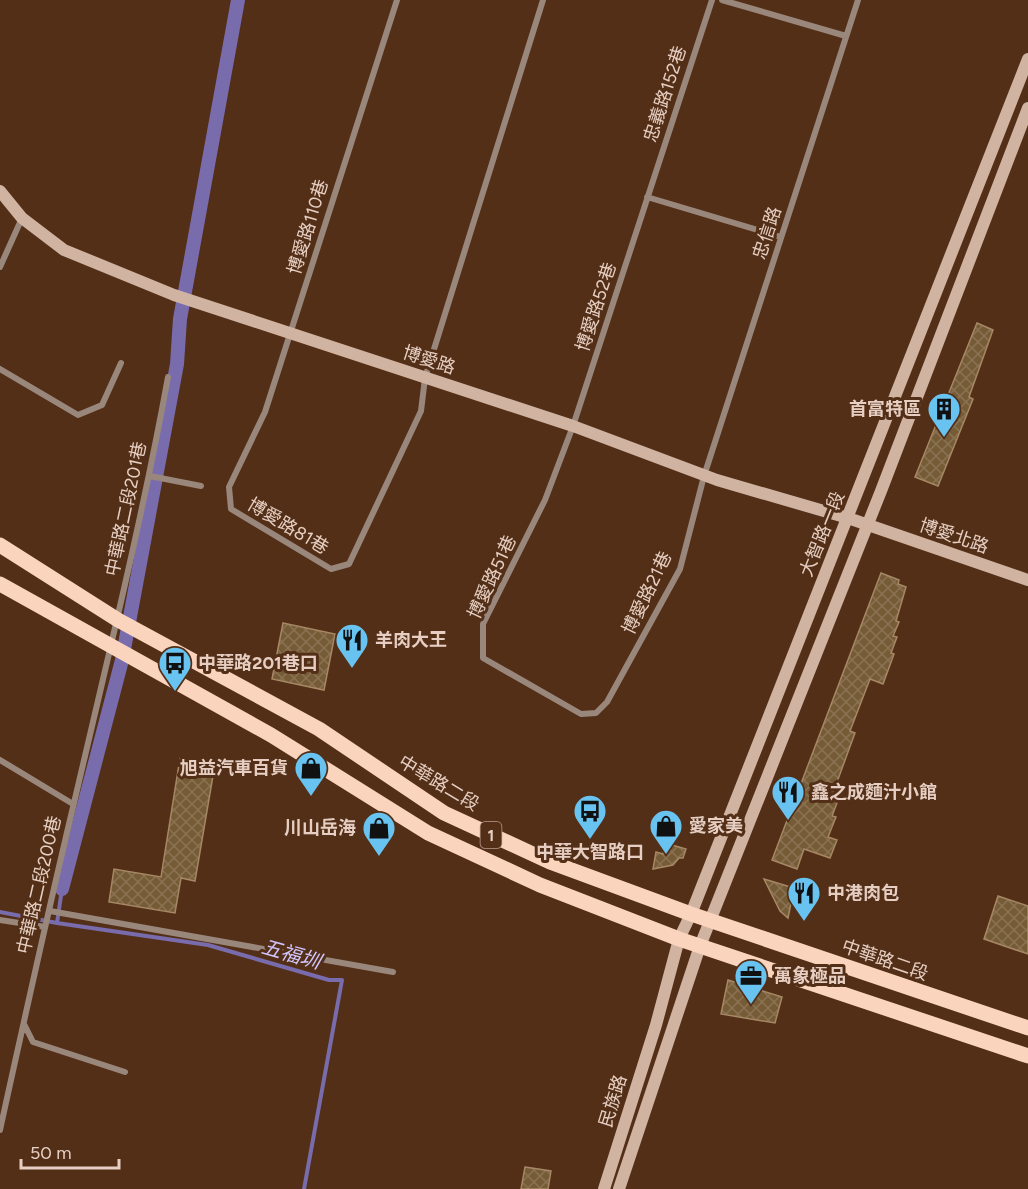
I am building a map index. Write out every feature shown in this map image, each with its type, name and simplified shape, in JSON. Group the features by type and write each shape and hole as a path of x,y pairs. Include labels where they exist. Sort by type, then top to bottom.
{"main road":[{"name":"中華路二段","path":"0,545 118,620 319,729 444,813 550,862 691,914 1028,1028"},
{"name":"1","path":"0,584 271,735 428,833 540,885 679,939 1028,1056"}],"street":[{"name":"博愛路110巷","path":"290,334 397,0"},
{"path":"425,378 543,0"},
{"name":"忠義路152巷","path":"647,197 711,0"},
{"path":"722,0 846,36"},
{"name":"忠信路","path":"704,476 858,0"},
{"name":"大智路一段","path":"656,1025 679,939 691,914 848,518 1028,58"},
{"path":"700,946 867,525 1028,108"},
{"name":"博愛路","path":"0,191 22,218 64,250 174,295 573,426 704,476 867,525"},
{"path":"647,197 782,237"},
{"name":"博愛路52巷","path":"573,426 647,197"},
{"path":"0,267 22,218"},
{"name":"博愛路81巷","path":"290,334 265,412 229,487 231,509 331,569 349,564 421,411 425,378"},
{"path":"0,369 78,416 102,405 121,363"},
{"name":"中華路二段201巷","path":"111,647 150,476 168,377"},
{"name":"博愛路51巷","path":"573,426 545,500 483,624 483,658 581,714 596,713"},
{"path":"150,476 201,486"},
{"name":"博愛路21巷","path":"596,713 607,702 680,569 704,476"},
{"name":"博愛北路","path":"867,525 1028,580"},
{"name":"中華路二段200巷","path":"0,1130 73,804 111,647"},
{"path":"0,760 73,804"},
{"path":"50,911 393,972"},
{"path":"0,920 45,927"},
{"name":"民族路","path":"619,1189 700,946"},
{"path":"24,1022 33,1042 125,1072"},
{"name":"民族路","path":"604,1189 656,1025"}],"building":[{"name":"首富特區","path":"977,323 993,330 969,397 973,399 938,486 915,477"},
{"path":"881,573 899,580 898,584 906,587 896,621 899,622 893,636 897,637 891,653 894,654 883,684 870,679 850,731 855,733 837,782 844,785 832,816 836,817 828,837 837,840 830,858 804,849 797,869 772,860"},
{"path":"283,623 335,634 324,690 272,679"},
{"path":"180,758 215,764 195,881 181,878 175,913 109,902 114,869 161,877"},
{"path":"665,843 686,849 683,858 679,858 673,865 653,869 656,852 663,854"},
{"path":"764,879 794,888 788,918 780,911"},
{"path":"998,896 1028,906 1028,954 984,939"},
{"name":"萬象極品","path":"728,980 782,997 775,1023 721,1014"},
{"path":"525,1167 551,1171 548,1189 521,1189"}],"waterway":[{"path":"62,889 122,660 177,364 180,319 238,0"},
{"name":"五福圳","path":"62,889 57,923 208,945 329,980 342,980 304,1189"},
{"path":"0,912 57,923"}],"place":[{"name":"首富特區","path":"944,438"},
{"name":"羊肉大王","path":"352,669"},
{"name":"中華路201巷口","path":"175,692"},
{"name":"旭益汽車百貨","path":"311,797"},
{"name":"鑫之成麵汁小館","path":"788,821"},
{"name":"中華大智路口","path":"590,840"},
{"name":"愛家美","path":"666,855"},
{"name":"川山岳海","path":"379,857"},
{"name":"中港肉包","path":"804,922"},
{"name":"萬象極品","path":"751,1005"}]}
